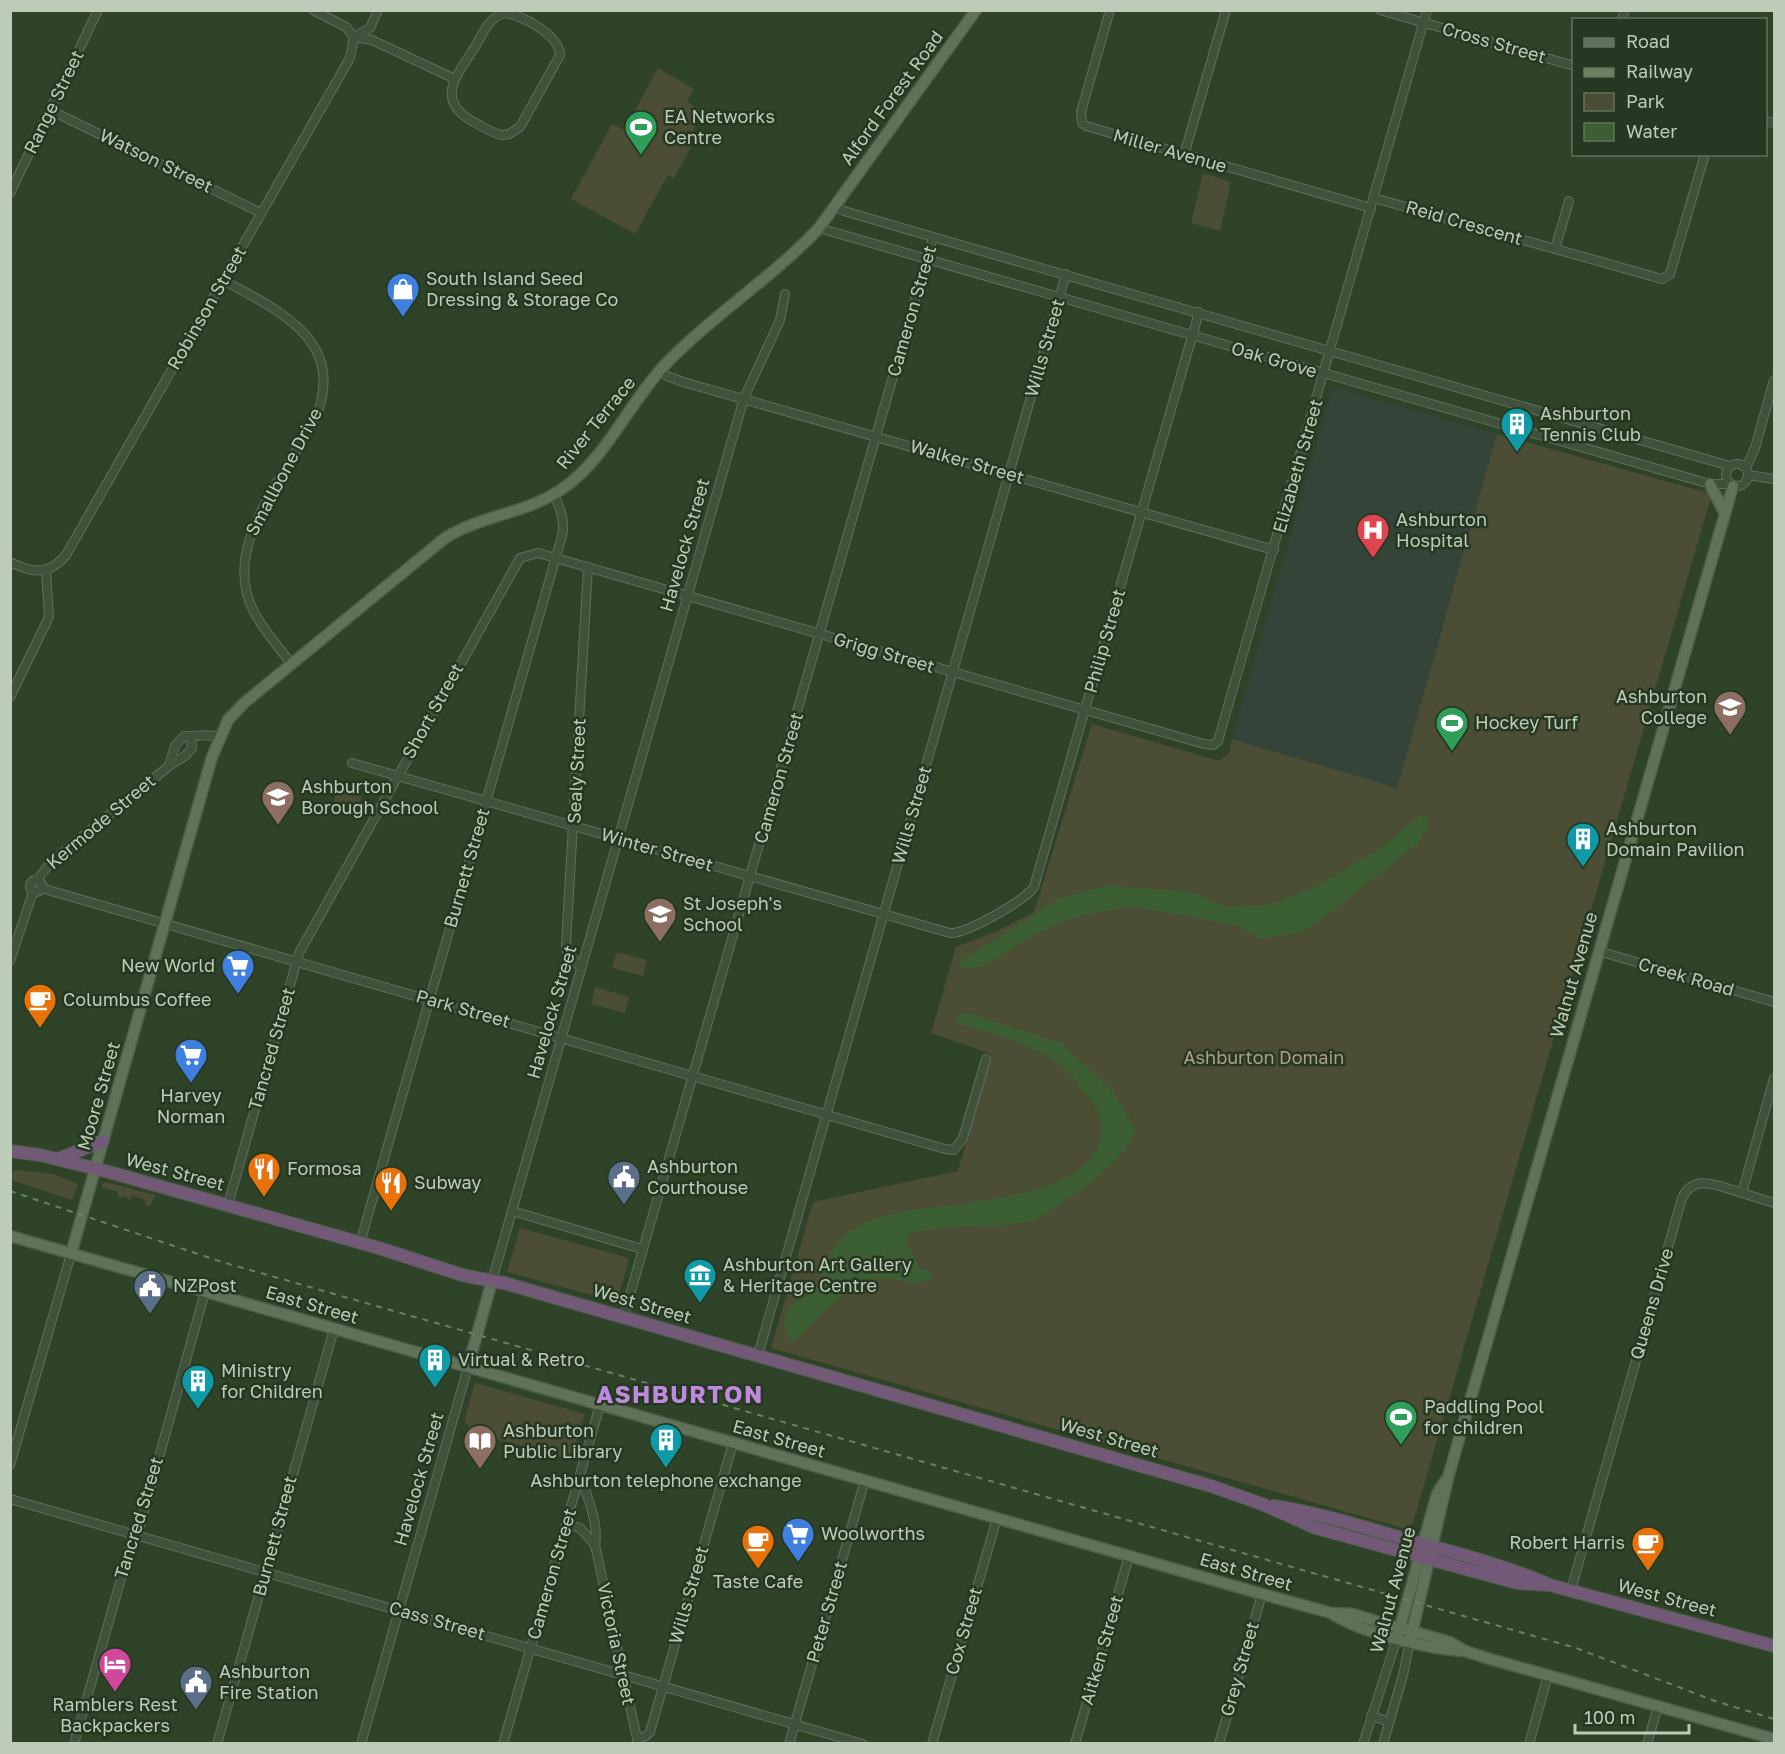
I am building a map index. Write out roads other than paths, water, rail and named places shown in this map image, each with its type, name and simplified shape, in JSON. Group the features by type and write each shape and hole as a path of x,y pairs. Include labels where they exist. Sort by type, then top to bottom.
{"highway":[{"path":"58,1160 103,1141"},
{"name":"West Street","path":"10,1151 95,1169 228,1205 623,1319 758,1355 1211,1486 1262,1504 1316,1528 1426,1560 1517,1583 1550,1584"},
{"name":"West Street","path":"1262,1504 1308,1511 1520,1572 1550,1584 1774,1646"}],"main road":[{"name":"Alford Forest Road","path":"836,206 976,10"},
{"name":"River Terrace","path":"219,737 236,711 445,538 464,527 531,506 573,481 594,458 661,369 694,336 796,253 836,206"},
{"path":"1710,484 1724,512"},
{"name":"Walnut Avenue","path":"1405,1634 1426,1560 1428,1545 1732,485"},
{"name":"Moore Street","path":"71,1254 219,737"},
{"name":"East Street","path":"10,1236 1331,1613 1350,1624 1405,1634 1774,1739"},
{"name":"Havelock Street","path":"468,1367 492,1281"}],"street":[{"name":"Range Street","path":"10,193 98,10"},
{"path":"313,10 346,27 354,37 372,40 455,80"},
{"path":"354,37 370,28 378,10"},
{"name":"Miller Avenue","path":"1110,10 1081,112 1082,123 1090,128 1371,208"},
{"path":"1184,155 1226,10"},
{"name":"Cross Street","path":"1380,10 1572,65"},
{"name":"Elizabeth Street","path":"1212,745 1221,736 1427,10"},
{"path":"499,14 516,16 550,36 560,48 558,62 520,127 509,134 495,133 456,109 451,96 455,80 490,20 499,14"},
{"name":"Robinson Street","path":"46,570 66,555 350,58 354,37"},
{"name":"Watson Street","path":"50,110 261,213"},
{"name":"Reid Crescent","path":"1374,198 1658,279 1668,276 1704,156"},
{"path":"1555,249 1569,201"},
{"name":"Oak Grove","path":"836,206 844,211 933,237 1730,466"},
{"name":"Oak Grove","path":"819,228 1710,484 1732,485"},
{"name":"Cameron Street","path":"623,1319 933,237"},
{"name":"Wills Street","path":"758,1355 1066,274"},
{"name":"Smallbone Drive","path":"223,280 299,326 313,343 322,369 323,391 318,411 254,525 244,557 244,579 254,612 291,664"},
{"name":"Havelock Street","path":"492,1281 744,398 780,320 785,294"},
{"name":"Philip Street","path":"961,932 1022,898 1034,887 1199,312"},
{"name":"Walker Street","path":"661,369 675,379 1274,550"},
{"path":"1774,380 1755,448 1747,472 1743,484 1732,485 1725,475 1730,466 1740,464 1747,472 1774,479"},
{"name":"Burnett Street","path":"360,1243 556,558 564,524 554,494"},
{"name":"Short Street","path":"296,962 513,565 520,558 529,554 556,558"},
{"name":"Grigg Street","path":"556,558 1212,745"},
{"path":"10,562 30,571 46,570 50,609 45,628 10,697"},
{"name":"Sealy Street","path":"582,968 567,952 566,944 588,567"},
{"path":"191,739 203,735 219,737"},
{"name":"Kermode Street","path":"10,962 37,887 51,862 189,752 193,744 191,739 184,736 178,741 169,766"},
{"name":"Winter Street","path":"352,763 883,915 950,933 961,932"},
{"name":"Park Street","path":"37,887 954,1150 963,1138 986,1059"},
{"name":"Creek Road","path":"1598,951 1774,1002"},
{"name":"Tancred Street","path":"228,1205 296,962"},
{"path":"1774,1078 1742,1193 1774,1203"},
{"name":"Queens Drive","path":"1571,1590 1682,1198 1689,1187 1700,1182 1742,1193"},
{"path":"512,1212 642,1249"},
{"name":"Moore Street","path":"10,1465 71,1254"},
{"name":"Tancred Street","path":"74,1743 134,1533 139,1529 205,1292"},
{"name":"Burnett Street","path":"217,1743 333,1329"},
{"name":"Havelock Street","path":"361,1743 468,1367"},
{"name":"Cameron Street","path":"503,1743 600,1405"},
{"name":"Wills Street","path":"638,1741 650,1732 733,1443"},
{"name":"Victoria Street","path":"580,1475 593,1515 597,1536 595,1545 638,1741"},
{"name":"Peter Street","path":"789,1743 864,1480"},
{"name":"Cass Street","path":"10,1499 863,1743"},
{"path":"566,1524 580,1528 593,1515"},
{"name":"Cox Street","path":"932,1743 997,1518"},
{"name":"Victoria Street","path":"580,1528 595,1545"},
{"name":"Aitken Street","path":"1076,1743 1129,1556"},
{"name":"Grey Street","path":"1219,1743 1262,1594"},
{"name":"Walnut Avenue","path":"1363,1743 1371,1716 1405,1634"},
{"name":"Walnut Avenue","path":"1383,1743 1390,1722 1405,1634"},
{"path":"1529,1743 1548,1675"},
{"path":"1647,1743 1658,1706"},
{"path":"1371,1716 1390,1722"}],"water":[{"path":"1420,815 1428,818 1428,828 1417,844 1322,919 1302,932 1261,939 1239,926 1132,906 1079,916 1045,929 981,967 961,968 961,961 1057,900 1096,888 1111,886 1191,892 1227,907 1269,905 1316,887 1383,847"},
{"path":"967,1013 1061,1043 1109,1088 1122,1104 1135,1130 1127,1148 1094,1181 1036,1220 998,1226 935,1228 910,1234 906,1243 920,1267 934,1276 918,1282 884,1278 868,1280 834,1303 793,1341 786,1332 785,1326 790,1308 814,1289 836,1245 852,1230 889,1215 986,1200 1024,1192 1059,1181 1086,1164 1100,1142 1096,1108 1067,1071 1053,1060 1027,1046 957,1023 960,1015"}],"railway":[{"path":"10,1191 222,1262 1576,1648 1715,1701 1774,1719"}],"place":[{"name":"EA Networks Centre","path":"641,156"},
{"name":"South Island Seed Dressing & Storage Co","path":"403,318"},
{"name":"Ashburton Tennis Club","path":"1517,453"},
{"name":"Ashburton Hospital","path":"1373,559"},
{"name":"Ashburton College","path":"1730,736"},
{"name":"Hockey Turf","path":"1452,752"},
{"name":"Ashburton Borough School","path":"278,826"},
{"name":"Ashburton Domain Pavilion","path":"1583,868"},
{"name":"St Joseph's School","path":"660,943"},
{"name":"New World","path":"238,995"},
{"name":"Columbus Coffee","path":"40,1029"},
{"name":"Harvey Norman","path":"191,1084"},
{"name":"Formosa","path":"264,1198"},
{"name":"Ashburton Courthouse","path":"624,1206"},
{"name":"Subway","path":"391,1212"},
{"name":"Ashburton Art Gallery & Heritage Centre","path":"700,1304"},
{"name":"NZPost","path":"150,1315"},
{"name":"Virtual & Retro","path":"435,1389"},
{"name":"Ministry for Children","path":"198,1410"},
{"name":"Paddling Pool for children","path":"1401,1446"},
{"name":"Ashburton telephone exchange","path":"666,1469"},
{"name":"Ashburton Public Library","path":"480,1470"},
{"name":"Woolworths","path":"798,1563"},
{"name":"Taste Cafe","path":"758,1570"},
{"name":"Robert Harris","path":"1648,1572"},
{"name":"Ramblers Rest Backpackers","path":"115,1693"},
{"name":"Ashburton Fire Station","path":"196,1711"}],"district":[{"name":"ASHBURTON","path":"680,1395"}],"park label":[{"name":"Ashburton Domain","path":"1264,1058"}]}
